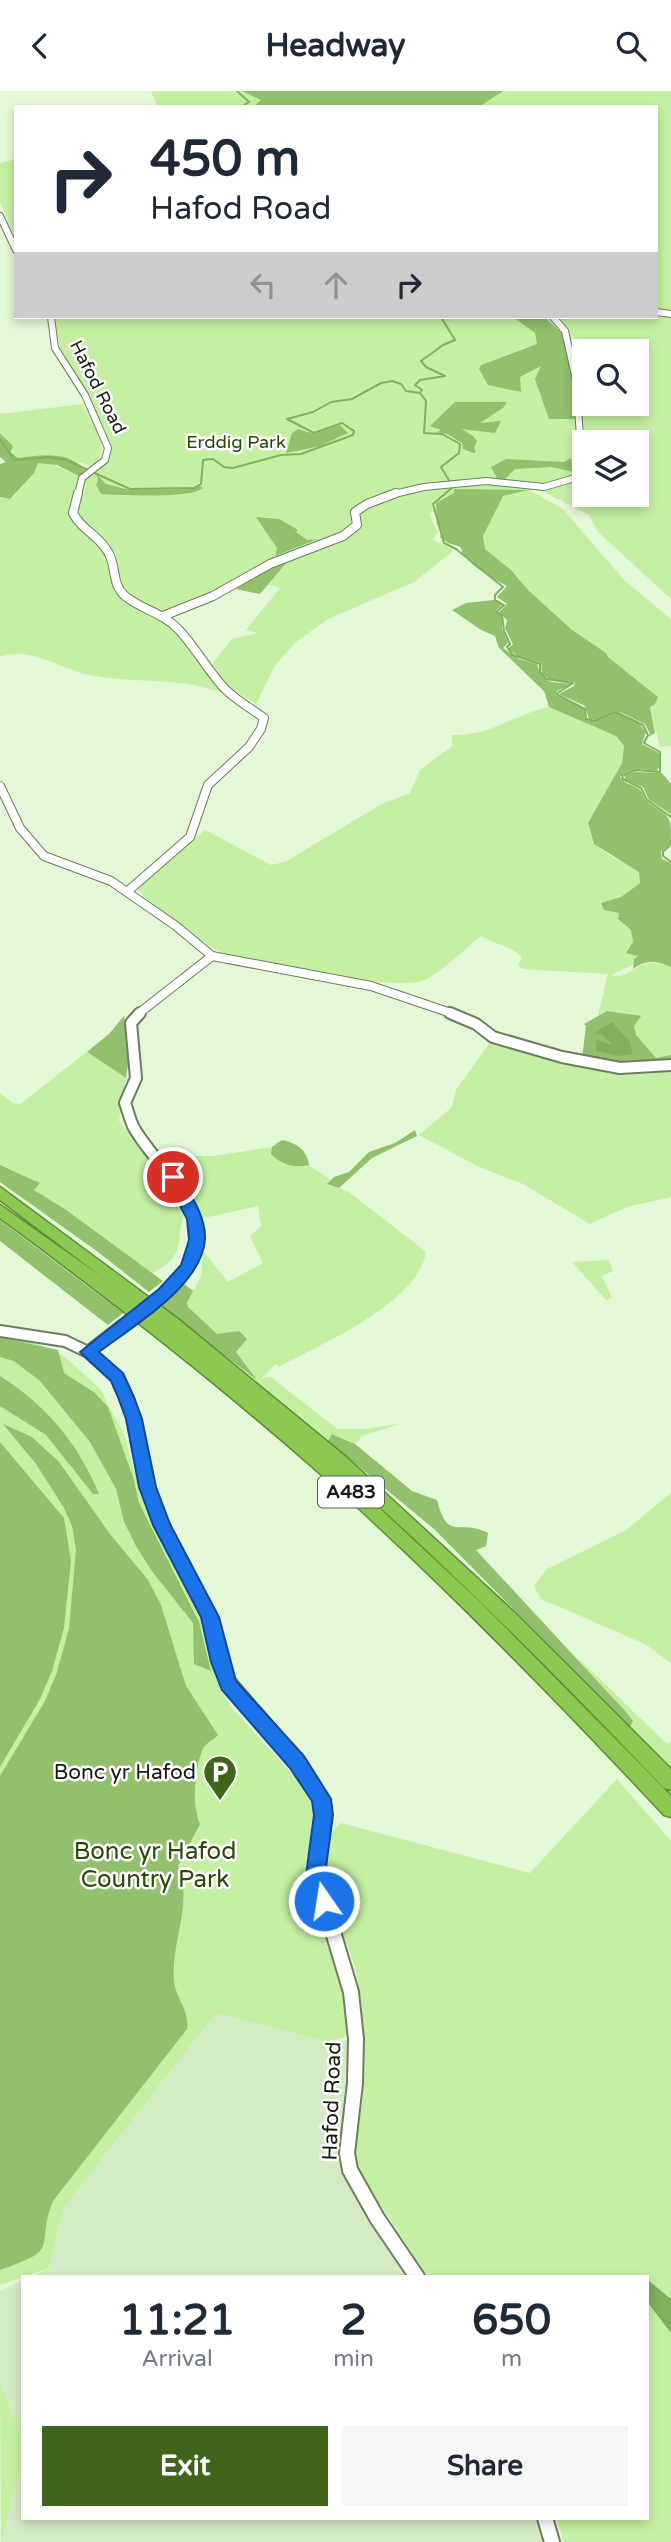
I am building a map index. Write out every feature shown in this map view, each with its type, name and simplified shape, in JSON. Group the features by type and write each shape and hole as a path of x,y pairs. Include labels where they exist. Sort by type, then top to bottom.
{"highway":[{"name":"A483","path":"0,1192 229,1367 341,1462 457,1567 671,1782"},
{"name":"A483","path":"0,1210 152,1325 312,1456 407,1542 488,1621 671,1809"}],"street":[{"path":"0,216 14,246"},
{"name":"Hafod Road","path":"51,319 55,348 80,386 108,448 104,460 82,478 73,513 79,525 100,540 110,554 117,587 125,596 163,616 178,628 226,690 264,718 262,729 198,802 195,828 190,837 128,891"},
{"path":"163,616 213,596 270,564 343,536 357,524 355,512 362,505 376,499 451,484 502,481 543,487 575,478 582,465 576,380 565,331 555,319"},
{"path":"0,786 15,821 38,852 63,865 105,877 128,891 212,956 371,986 444,1010 476,1024 493,1037 562,1057 620,1068 671,1065"},
{"path":"0,1331 65,1341 89,1352 164,1294 188,1267 197,1240 194,1219 173,1177 134,1128 125,1103 136,1078 131,1023 143,1009 212,956"},
{"name":"Hafod Road","path":"89,1352 117,1378 126,1397 134,1419 148,1487 161,1525 210,1617 228,1685 297,1762 321,1799 324,1815 316,1875 351,1992 356,2039 355,2083 347,2153 351,2171 377,2218 416,2275"},
{"path":"546,2520 552,2542"}],"shaded area":[{"path":"612,1022 630,1042 633,1054 618,1056 596,1051 596,1040 613,1045 602,1034 593,1034"},
{"path":"216,2013 329,2042 356,2039 347,2153 416,2275 35,2275 49,2268 64,2207"},
{"path":"21,2281 21,2433 0,2383 0,2291"},
{"path":"649,2281 671,2299 671,2333 649,2304"},
{"path":"21,2467 21,2520 546,2520 552,2542 1,2542"}],"green space":[{"name":"Erddig Park","path":"151,91 671,91 671,599 598,532 589,515 573,507 649,507 649,430 572,430 572,506 536,488 529,490 563,509 624,580 671,619 671,746 660,747 650,707 658,697 606,653 571,629 528,590 511,570 485,549 483,536 502,496 429,513 437,532 433,540 452,549 452,552 414,582 328,619 297,641 275,665 256,704 230,688 212,664 232,639 258,633 246,630 280,588 267,584 287,562 344,539 350,533 164,613 144,606 132,598 123,587 112,548 100,536 80,524 77,514 85,479 108,460 112,447 89,395 60,348 54,319 658,319 658,105 157,105"},
{"path":"242,91 503,91 482,105 255,105 261,100"},
{"path":"14,160 14,235 0,202 0,163"},
{"path":"516,319 546,319 563,334 572,377 572,416 577,416 577,419 549,419 535,379 541,366 520,377 521,392 488,385 479,369 481,365 537,344 535,333"},
{"path":"455,402 507,402 503,408 480,423 501,421 495,433 462,429 477,441 474,448 476,452 463,449 462,443 447,434 436,433 441,430 430,426"},
{"path":"83,404 101,445 98,460 92,467 56,457 18,458 0,433 0,414"},
{"path":"340,425 348,433 320,446 286,453 292,433 298,429 314,434"},
{"path":"0,433 13,446 11,452 18,458 54,455 71,459 85,470 79,476 57,465 38,463 34,473 10,499 0,497 0,464 6,462 0,457"},
{"path":"571,458 572,472 552,467 515,469 504,480 490,480 497,478 491,467 506,459 564,462"},
{"path":"48,462 79,476 70,514 75,526 97,541 107,555 114,593 174,629 224,694 208,688 174,682 89,675 23,654 0,657 0,497 11,499 38,463"},
{"path":"96,474 106,484 129,490 203,488 171,495 101,494 96,485"},
{"path":"454,489 528,490 503,496 483,536 485,549 511,570 528,590 571,629 606,653 658,697 650,707 655,733 648,737 650,734 645,724 620,712 596,720 589,719 585,706 559,694 574,686 575,682 550,680 542,674 541,663 518,656 508,649 513,644 505,628 507,620 499,612 507,604 497,597 507,586 472,564 461,547 440,537 442,531 437,524 436,503 454,493"},
{"path":"256,517 279,519 298,530 296,532 307,540 318,539 275,556 277,548"},
{"path":"287,562 260,594 236,589 264,571"},
{"path":"494,600 503,604 495,611 502,616 502,629 508,643 503,648 519,659 537,664 545,679 572,684 557,691 555,695 583,708 588,721 600,720 617,713 637,721 646,732 642,744 659,753 661,762 657,771 639,769 623,773 620,777 639,789 647,801 666,815 670,822 671,843 661,852 662,859 671,863 671,967 652,962 633,969 634,959 638,956 626,953 633,942 631,930 618,919 619,913 604,910 601,903 621,897 640,883 639,872 594,844 588,823 622,763 624,746 616,736 549,707 544,691 499,648 495,636 481,630 452,610 466,603"},
{"path":"549,707 616,736 624,746 622,763 588,823 590,833 600,848 639,872 640,883 621,897 618,919 631,930 634,942 626,953 638,956 632,965 611,975 619,976 649,963 671,967 671,1055 656,1059 636,1035 633,1026 640,1017 607,1011 598,1016 608,974 523,969 518,966 522,957 517,953 481,936 443,968 422,981 380,982 320,975 259,963 217,950 175,922 138,889 155,870 205,830 271,865 285,862 380,805 410,793 420,770 452,746 452,735 490,729"},
{"path":"636,772 662,773 671,784 671,814 649,800 643,787 626,780 624,775"},
{"path":"607,1011 641,1016 634,1026 636,1035 656,1058 671,1055 671,1062 618,1065 582,1058 586,1026 584,1024"},
{"path":"124,1016 130,1052 126,1078 87,1052 109,1034"},
{"path":"491,1041 556,1061 604,1069 671,1069 671,1197 627,1207 590,1224 523,1184 477,1166 419,1135 452,1107 456,1090"},
{"path":"87,1052 126,1078 119,1121 163,1175 183,1210 176,1252 165,1266 152,1273 65,1209 34,1190 35,1180 0,1165 0,1093 13,1103 20,1104"},
{"path":"415,1130 417,1136 372,1158 339,1188 327,1184 334,1177 349,1172 369,1152 395,1143"},
{"path":"282,1140 300,1148 309,1165 288,1165 271,1154 272,1147"},
{"path":"272,1147 309,1165 331,1180 328,1184 349,1192 426,1252 419,1271 406,1288 387,1305 342,1334 279,1367 276,1364 262,1378 271,1377 337,1429 367,1429 403,1423 362,1436 355,1444 333,1434 328,1441 238,1366 250,1375 173,1305 188,1287 194,1290 201,1276 203,1251 228,1282 263,1263 250,1236 261,1226 258,1206 199,1219 179,1184 181,1176 169,1164 182,1156 213,1156"},
{"path":"0,1165 40,1183 34,1190 65,1209 163,1281 149,1292 0,1182"},
{"path":"0,1220 123,1313 108,1325 0,1241"},
{"path":"609,1260 613,1271 602,1276 612,1298 606,1300 572,1262"},
{"path":"183,1283 193,1291 187,1303 188,1307 217,1334 239,1331 247,1339 236,1352 257,1380 159,1306"},
{"name":"Bonc yr Hafod Country Park","path":"0,1336 33,1341 64,1356 100,1389 124,1434 142,1500 202,1619 220,1688 231,1707 306,1789 314,1813 310,1870 343,1978 348,2026 345,2037 329,2042 216,2013 64,2207 49,2268 21,2275 21,2278 0,2285"},
{"path":"0,1337 58,1350 64,1373 95,1393 108,1407 134,1480 139,1503 199,1622 211,1671 194,1664 193,1623 151,1570 136,1546 124,1522 116,1489 90,1442 40,1381 14,1361 0,1357"},
{"path":"0,1376 32,1399 59,1427 81,1458 99,1494 93,1494 46,1435 0,1406"},
{"path":"3,1424 32,1437 59,1462 110,1534 148,1580 161,1605 186,1686 218,1735 205,1746 199,1759 195,1798 200,1824 178,1866 184,1894 175,1953 174,1982 187,2017 187,2029 53,2201 40,2251 33,2257 0,2270 0,1776 45,1701 57,1672 69,1628 76,1550 72,1526 64,1508 36,1464"},
{"path":"332,1434 355,1444 412,1491 437,1500 441,1513 450,1525 488,1533 486,1546 476,1550 626,1712 633,1721 630,1727 434,1529 328,1441"},
{"path":"0,1442 64,1518 71,1561 64,1628 52,1671 40,1699 0,1767"},
{"path":"671,1493 671,1663 645,1644 541,1599 534,1586 547,1569 626,1530"},
{"path":"578,1658 667,1744 671,1742 671,1772 607,1705 629,1727 626,1712 594,1680"},
{"path":"617,1779 671,1841 671,2542 564,2542 557,2520 649,2520 649,2275 427,2275 356,2168 364,2071 362,2005 351,1955 335,1916 323,1875 323,1856 328,1839 341,1823 530,1873"},
{"path":"0,2383 21,2433 21,2467 1,2542"}],"waterway":[{"path":"237,91 249,102 244,105"},
{"path":"420,393 422,390 415,385 420,380 445,376 426,367 421,361 455,340 442,319"},
{"path":"0,439 14,460 48,457 66,460 130,489 194,488 201,484 203,460 213,459 224,467 233,468 281,455 301,454 353,435 354,431 342,423 314,433 287,419 313,412 331,402 352,399 381,383 392,381 401,384 406,391 420,393"},
{"path":"420,393 426,401 424,433 442,434 460,444 459,453 441,467 453,487 433,504 444,543 456,549 503,587 495,595 495,600 504,605 496,612 502,615 504,631 510,644 507,647 513,655 540,664 540,672 546,679 573,683 556,694 585,709 586,719 595,721 616,712 643,725 648,735 644,743 660,752 660,772 637,770 622,775 623,779 641,788 647,800 671,817"},
{"path":"671,844 663,852 663,856 671,862"}],"place":[{"name":"Bonc yr Hafod","path":"220,1802"}],"route":[{"path":"173,1177 194,1219 197,1240 188,1267 164,1294 89,1352 117,1378 126,1397 134,1419 148,1487 161,1525 210,1617 228,1685 297,1762 321,1799 324,1815 316,1875 324,1901"}]}
